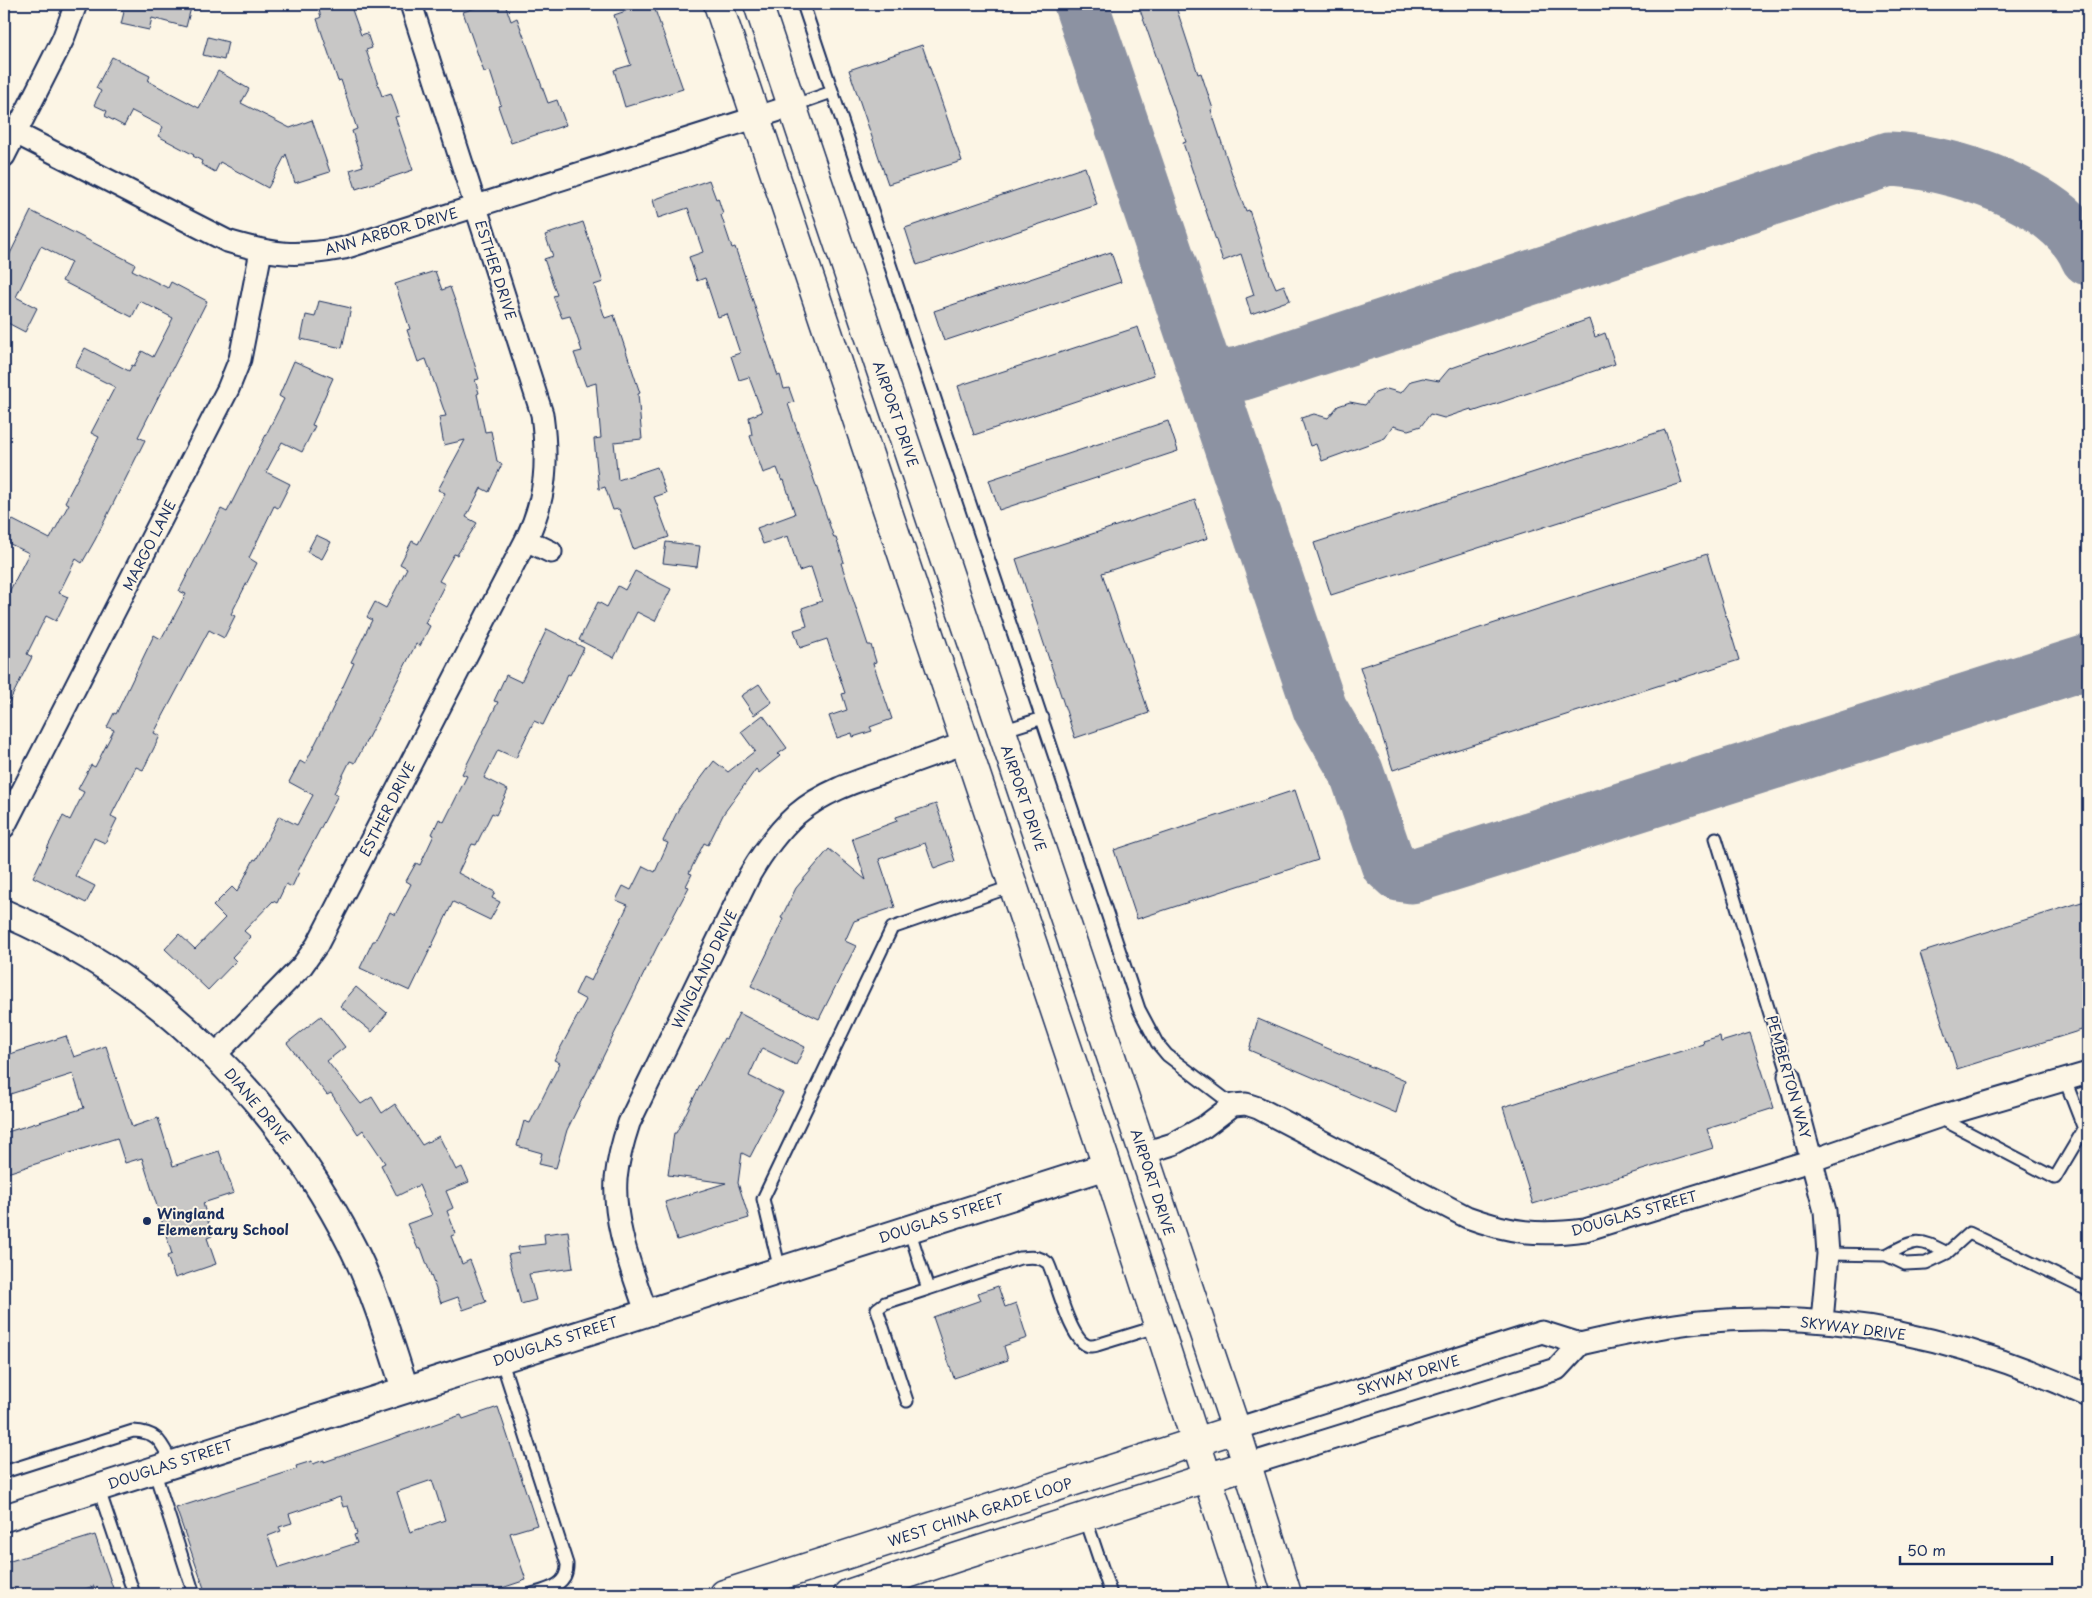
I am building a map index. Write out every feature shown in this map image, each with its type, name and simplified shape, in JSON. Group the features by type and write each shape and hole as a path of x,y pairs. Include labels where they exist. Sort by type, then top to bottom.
{"main road":[{"path":"718,4 1107,1166 1245,1594"},
{"name":"AIRPORT DRIVE","path":"758,4 1236,1429 1287,1594"},
{"path":"966,743 980,746 990,756 1028,867 1075,950"},
{"name":"WEST CHINA GRADE LOOP","path":"724,1594 1236,1429"},
{"path":"848,1594 1247,1466"}],"street":[{"path":"4,156 10,130 63,39 76,4"},
{"name":"ESTHER DRIVE","path":"215,1055 302,966 317,945 526,540 540,502 546,474 546,446 542,414 411,4"},
{"name":"ANN ARBOR DRIVE","path":"10,130 227,241 262,251 290,254 316,253 344,248 792,106"},
{"name":"MARGO LANE","path":"4,827 228,389 240,359 262,251"},
{"path":"526,540 551,552"},
{"name":"WINGLAND DRIVE","path":"646,1312 623,1240 617,1212 616,1179 620,1154 628,1122 757,862 778,832 798,813 819,798 845,785 966,743"},
{"name":"DIANE DRIVE","path":"4,913 77,950 118,975 157,1004 215,1055 256,1099 288,1140 326,1198 355,1252 378,1308 405,1389"},
{"name":"DOUGLAS STREET","path":"1233,1104 1246,1104 1258,1108 1467,1217 1496,1228 1528,1234 1556,1234 1584,1230 1813,1160 1938,1118 2088,1073"},
{"name":"PEMBERTON WAY","path":"1789,1076 1813,1160 1825,1211 1828,1254 1822,1321"},
{"path":"1144,1153 1173,1144 1196,1131 1233,1104"},
{"name":"DOUGLAS STREET","path":"4,1518 1107,1166"},
{"name":"SKYWAY DRIVE","path":"1236,1429 1542,1332 1580,1344 1639,1330 1699,1322 1748,1319 1822,1321 1905,1333 1960,1346 2014,1364 2088,1396"},
{"path":"1247,1466 1557,1369 1580,1344"}],"lane":[{"path":"803,4 1140,1009 1157,1043 1167,1055 1233,1104"},
{"path":"792,106 832,92"},
{"path":"1002,731 1043,718"},
{"name":"PEMBERTON WAY","path":"1716,838 1789,1076"},
{"path":"780,1270 763,1199 892,928 1013,886"},
{"path":"1938,1118 2055,1178 2084,1130 2065,1080"},
{"path":"909,1229 928,1289"},
{"path":"1828,1254 1886,1255 1905,1264 1926,1263 1947,1253 1969,1233 2088,1290"},
{"path":"1886,1255 1912,1242 1928,1243 1947,1253"},
{"path":"907,1401 877,1309 885,1303 1020,1258 1034,1257 1043,1259 1048,1263 1073,1330 1089,1346 1159,1326"},
{"path":"501,1359 567,1564 565,1579 554,1587 532,1594"},
{"path":"4,1472 133,1431 153,1434 160,1441 163,1466 194,1594"},
{"path":"98,1487 134,1594"},
{"path":"1085,1517 1111,1594"}],"building":[{"path":"118,4 192,4 186,27 152,18 149,30 121,24 124,12 118,10"},
{"path":"317,4 350,4 361,35 367,33 372,48 366,50 382,96 391,93 399,116 395,117 413,170 356,189 350,170 363,166 352,131 357,129 341,80 338,81 317,19 321,17"},
{"path":"487,4 505,4 511,21 517,18 548,103 557,100 566,125 511,143 498,106 501,105 490,71 484,72 463,12"},
{"path":"624,4 653,4 683,89 625,107 614,70 631,65 614,15 626,11"},
{"path":"1138,4 1175,4 1198,74 1201,73 1232,174 1246,211 1249,210 1270,274 1276,288 1284,285 1290,300 1251,314 1246,298 1254,295 1241,254 1223,261 1183,143 1186,142"},
{"path":"208,37 228,42 224,60 203,55"},
{"path":"922,45 962,161 888,184 849,70"},
{"path":"112,57 150,76 148,81 199,108 218,71 249,89 241,103 290,128 312,120 330,172 295,183 286,154 268,188 220,162 215,172 201,164 202,161 194,155 158,136 163,127 132,111 124,126 105,116 107,111 94,105 101,91 96,88"},
{"path":"1085,167 1097,205 917,265 905,228"},
{"path":"709,180 716,199 718,198 723,214 721,215 732,248 735,247 778,376 780,375 784,389 789,388 794,402 788,404 844,562 841,563 868,645 871,645 876,662 873,663 892,719 870,727 872,731 853,737 852,733 837,738 829,716 847,710 842,694 845,693 827,639 800,648 794,630 807,626 802,608 822,601 811,567 799,571 788,536 763,544 757,528 795,514 784,480 782,481 777,468 763,473 750,436 752,435 749,417 762,412 749,377 739,380 731,356 740,353 727,314 718,317 705,278 697,281 689,257 703,252 688,208 658,218 653,200"},
{"path":"31,211 135,264 132,270 168,288 171,282 207,301 138,437 145,440 95,540 82,563 76,559 59,593 68,597 56,621 46,616 27,654 32,657 4,712 4,602 29,553 4,541 4,528 9,518 50,539 69,504 65,502 99,437 91,433 115,387 75,367 85,348 129,371 142,351 153,357 173,318 140,301 132,317 62,281 71,262 41,246 16,297 37,308 25,332 4,321 4,266"},
{"path":"583,222 603,282 594,285 605,318 614,315 640,393 638,394 642,439 614,442 618,480 657,467 666,493 654,497 669,537 633,549 619,509 613,510 605,487 599,489 594,439 601,438 596,383 586,386 574,353 582,351 570,316 562,318 553,296 557,295 544,259 553,256 545,235"},
{"path":"1111,252 1121,282 944,341 934,311"},
{"path":"435,271 442,290 450,287 459,312 479,379 475,380 485,432 491,431 497,461 502,464 489,492 481,488 466,517 477,523 457,555 454,554 439,581 445,584 425,623 430,626 420,646 416,644 355,763 350,761 334,793 338,795 298,871 292,887 286,884 277,903 273,901 244,931 251,937 232,957 236,961 208,990 165,949 179,934 195,949 225,918 213,906 232,887 237,892 279,816 297,825 313,795 289,782 300,761 305,764 331,712 354,663 351,662 372,620 367,617 375,602 386,608 407,568 400,564 412,541 418,544 445,493 438,490 465,440 444,445 439,417 446,416 426,359 418,362 407,330 410,329 395,284"},
{"path":"319,301 351,308 342,348 301,339 306,315 315,317"},
{"path":"1589,319 1595,337 1605,333 1615,364 1472,412 1471,409 1444,418 1430,414 1421,426 1408,430 1393,426 1385,438 1322,461 1316,444 1310,446 1301,418 1314,414 1328,418 1338,406 1350,402 1365,405 1375,393 1387,389 1401,393 1411,381 1423,378 1439,381 1449,369"},
{"path":"1138,327 1154,375 974,435 958,386"},
{"path":"294,361 333,378 312,425 315,426 302,452 282,442 266,472 290,484 278,508 274,506 249,558 257,563 231,614 235,616 224,638 209,630 154,733 160,736 143,770 136,767 111,816 117,819 105,843 94,838 75,876 95,886 86,903 33,877 63,816 70,820 84,792 78,789 91,765 95,767 114,730 107,727 114,713 116,714 154,635 161,639 186,594 179,591 221,509 227,512 284,399 279,396"},
{"path":"1168,421 1178,451 999,510 989,480"},
{"path":"1665,430 1682,483 1331,595 1314,543"},
{"path":"1195,500 1208,538 1102,573 1149,713 1075,738 1016,559"},
{"path":"316,535 331,542 322,559 307,552"},
{"path":"666,542 700,546 697,567 663,563"},
{"path":"1707,554 1739,660 1393,770 1360,667"},
{"path":"635,571 671,589 655,621 637,612 614,658 579,640 598,602 607,607 618,586 625,590"},
{"path":"547,629 584,648 570,675 568,674 543,725 534,721 516,758 498,750 484,778 508,790 496,815 492,813 476,845 472,844 458,873 495,892 492,898 500,902 490,920 453,902 410,991 360,968 390,912 395,915 411,884 406,881 416,863 420,865 439,819 444,822 467,776 462,774 498,702 494,701 506,675 521,682"},
{"path":"759,684 772,702 754,715 741,696"},
{"path":"763,715 787,748 778,754 780,756 759,773 756,769 724,813 708,845 704,843 689,873 692,874 686,886 689,887 657,947 567,1130 556,1168 539,1164 542,1153 517,1146 524,1121 530,1123 560,1063 554,1060 586,1000 575,994 583,977 591,981 628,905 616,900 623,886 631,890 643,866 655,872 668,843 663,841 679,808 714,761 728,772 755,751 741,732"},
{"path":"1295,790 1318,860 1137,919 1114,850"},
{"path":"936,804 955,861 934,869 925,843 879,859 895,907 854,921 845,941 856,946 819,1019 751,986 796,888 829,849 866,880 852,838 897,821 896,817"},
{"path":"2088,900 2088,1028 1957,1069 1920,953"},
{"path":"356,987 387,1013 372,1032 340,1006"},
{"path":"739,1013 805,1047 796,1065 762,1048 749,1076 783,1093 750,1157 742,1153 738,1183 749,1218 677,1240 665,1202 726,1183 668,1175 674,1133 676,1133 724,1038 726,1039"},
{"path":"321,1016 345,1047 327,1061 361,1104 372,1097 382,1113 395,1104 422,1145 439,1136 456,1170 462,1167 469,1182 446,1191 453,1208 447,1211 456,1234 451,1236 462,1264 470,1260 486,1302 463,1310 458,1297 441,1303 421,1248 418,1249 407,1224 432,1215 419,1185 397,1196 381,1165 385,1163 363,1130 358,1134 331,1093 327,1095 287,1043"},
{"path":"1258,1019 1405,1081 1396,1113 1249,1050"},
{"path":"1750,1033 1774,1108 1707,1129 1713,1148 1533,1204 1503,1107 1704,1044 1703,1041 1720,1036 1721,1042"},
{"path":"66,1036 74,1057 106,1046 132,1127 158,1118 173,1166 219,1151 234,1193 203,1203 212,1236 207,1238 216,1264 175,1278 167,1256 172,1254 142,1158 125,1163 117,1138 4,1174 4,1133 84,1108 73,1074 4,1096 4,1056"},
{"path":"568,1231 573,1268 529,1274 536,1300 521,1304 508,1255 519,1253 518,1247 545,1244 544,1234"},
{"path":"998,1286 1005,1307 1016,1303 1027,1338 1004,1346 1008,1360 954,1378 933,1317 981,1300 978,1293"},
{"path":"498,1407 537,1525 510,1533 526,1580 484,1594 206,1594 176,1508 297,1469 296,1466 312,1461 313,1464 324,1460 324,1462 461,1415 463,1419","holes":["432,1480 445,1520 410,1532 397,1492","340,1497 343,1507 348,1506 357,1534 354,1535 357,1543 279,1568 268,1536 281,1531 279,1527 292,1523 289,1514"]},
{"path":"95,1535 115,1594 97,1594 94,1586 70,1594 4,1594 4,1563"}],"taxiway":[{"path":"1081,4 1320,709 1356,771 1388,864 1399,874 1412,876 1422,873 2088,662"},
{"path":"1203,362 1212,371 1221,375 1243,373 1889,159 1914,161 1943,167 2002,186 2030,200 2055,217 2075,236 2088,258"}],"place":[{"name":"Wingland Elementary School","path":"147,1221"}]}
